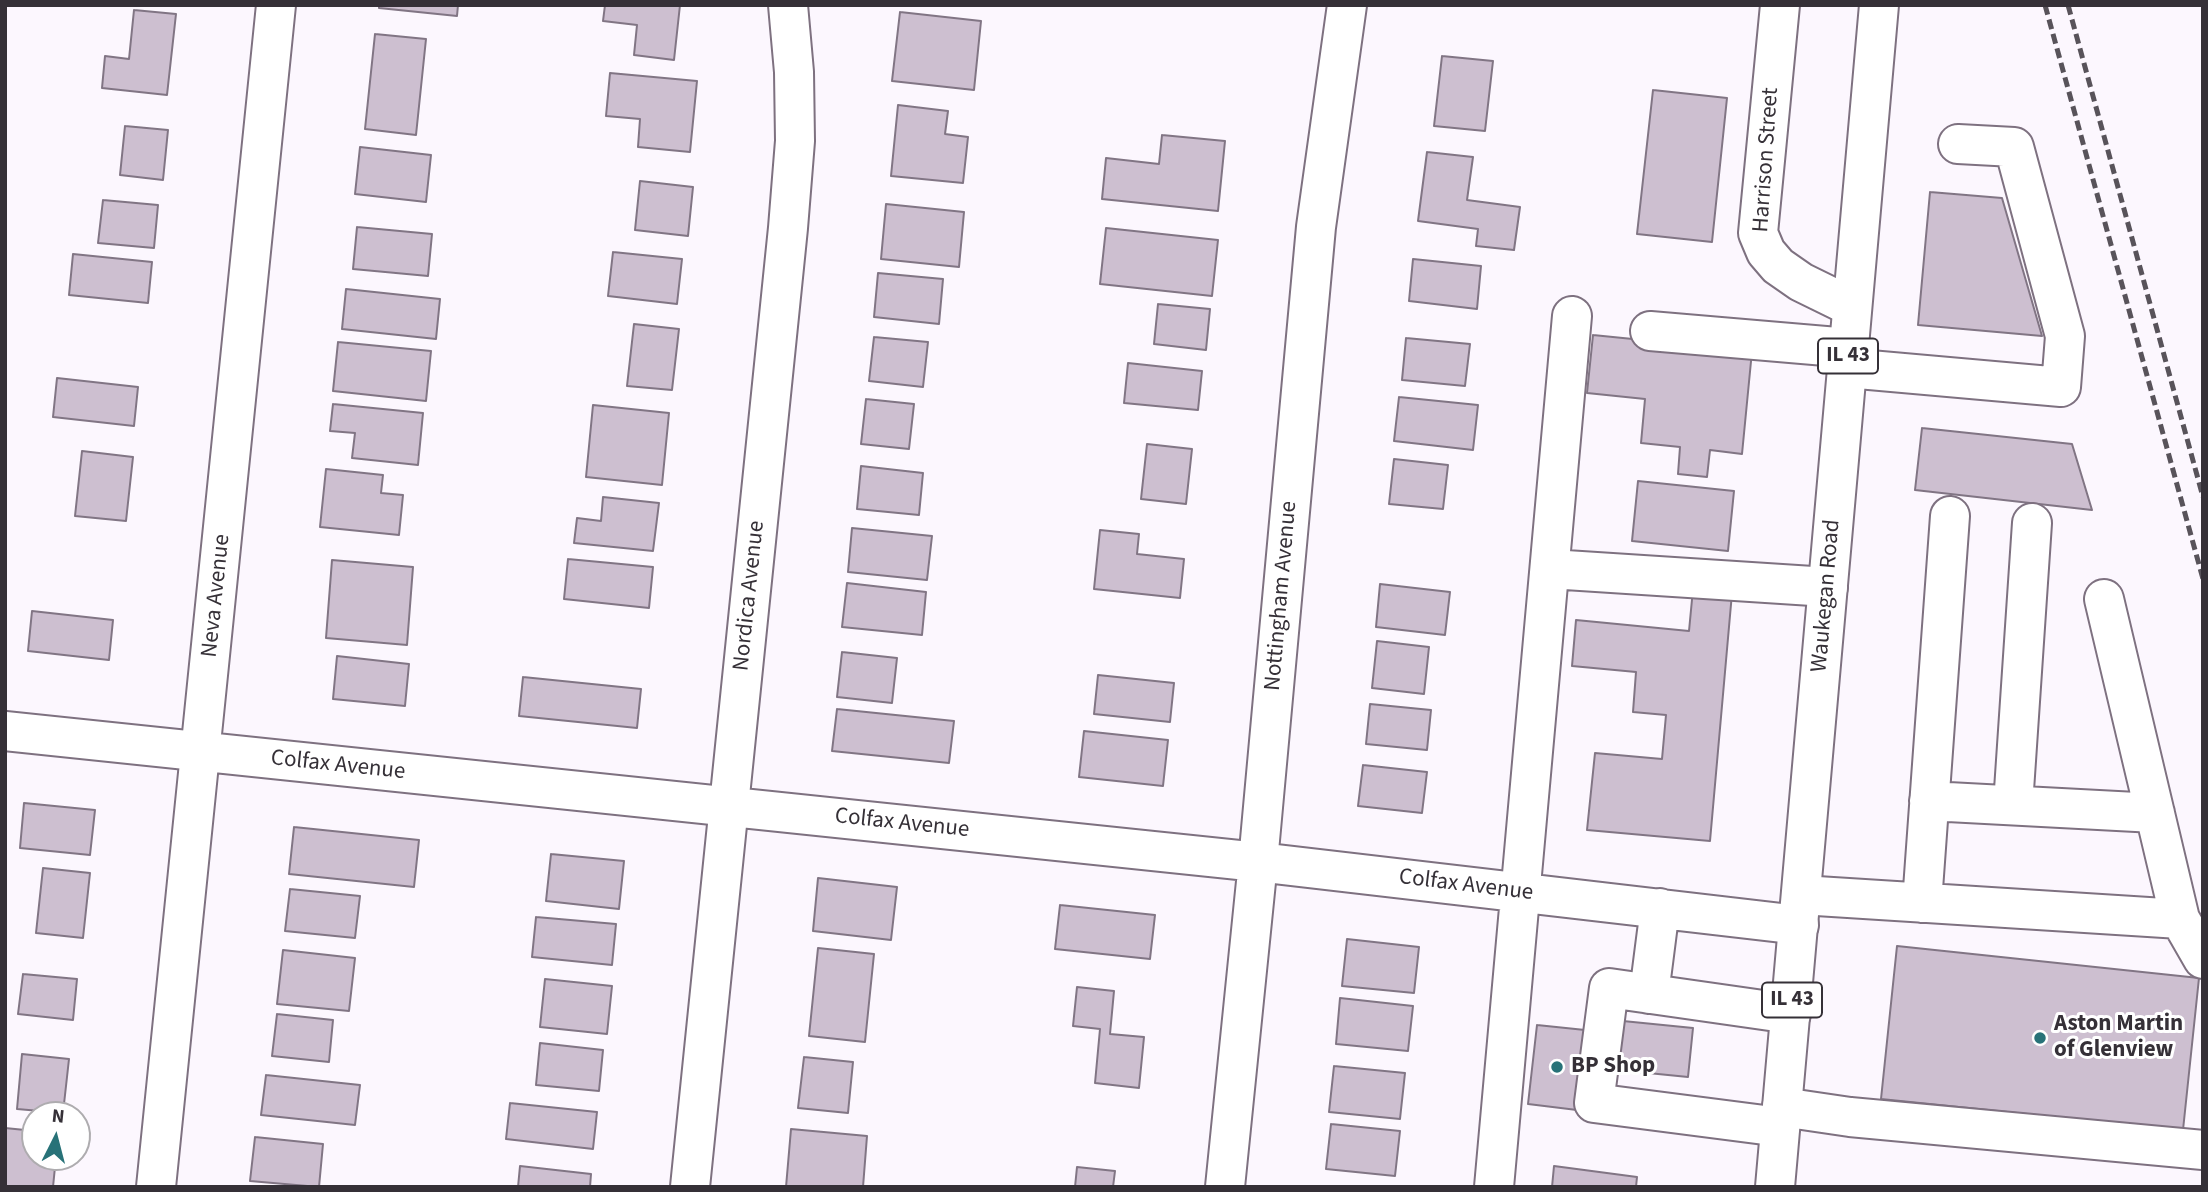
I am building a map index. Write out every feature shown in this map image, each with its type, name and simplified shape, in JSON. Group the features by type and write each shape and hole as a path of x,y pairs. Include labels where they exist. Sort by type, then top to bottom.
{"street":[{"name":"Neva Avenue","path":"156,1187 276,5"},
{"name":"Nordica Avenue","path":"690,1187 795,141 794,72 788,5"},
{"name":"Nottingham Avenue","path":"1225,1187 1258,862 1316,227 1347,5"},
{"name":"Harrison Street","path":"1780,5 1758,233 1766,252 1778,266 1801,282 1852,307"},
{"name":"Waukegan Road","path":"1775,1187 1879,5"},
{"path":"1650,331 2061,387 2065,335 2014,147 1958,144"},
{"path":"1494,1187 1572,316"},
{"path":"1922,903 1950,516"},
{"path":"2013,805 2032,523"},
{"path":"1550,569 1828,587"},
{"path":"2104,599 2180,919 2203,959"},
{"name":"Colfax Avenue","path":"5,732 1258,862 1660,908 1800,910 1922,903 2180,919"},
{"path":"1929,801 2155,813"},
{"path":"1649,994 1660,908"},
{"path":"1791,1014 1609,988 1594,1103 1781,1117 1839,1115 2203,1150"}],"building":[{"path":"379,5 458,5 457,16 379,8"},
{"path":"605,5 680,5 674,60 634,55 637,25 603,21"},
{"path":"134,10 176,14 167,95 102,88 105,56 129,59"},
{"path":"900,12 981,21 974,90 892,81"},
{"path":"375,34 426,39 416,135 365,129"},
{"path":"1442,56 1493,61 1485,131 1434,126"},
{"path":"610,73 697,81 690,152 638,147 640,119 606,116"},
{"path":"1653,90 1727,98 1712,242 1637,234"},
{"path":"898,105 948,111 945,134 968,137 963,183 891,176"},
{"path":"125,126 168,130 163,180 120,175"},
{"path":"1162,135 1225,141 1218,211 1102,199 1106,158 1159,164"},
{"path":"360,147 431,155 426,202 355,194"},
{"path":"1427,152 1473,157 1467,200 1520,207 1514,250 1476,246 1478,229 1418,221"},
{"path":"640,181 693,187 688,236 635,230"},
{"path":"1930,192 2002,198 2042,336 1918,325"},
{"path":"103,200 158,205 154,248 98,243"},
{"path":"886,204 964,212 959,267 881,259"},
{"path":"357,227 432,234 428,276 353,269"},
{"path":"1106,228 1218,240 1212,296 1100,284"},
{"path":"613,252 682,259 677,304 608,296"},
{"path":"73,254 152,262 148,303 69,295"},
{"path":"1413,259 1481,266 1477,309 1409,301"},
{"path":"878,273 943,279 939,324 874,317"},
{"path":"346,289 440,299 436,339 342,329"},
{"path":"1158,304 1210,309 1206,350 1154,344"},
{"path":"634,324 679,329 672,390 627,386"},
{"path":"1593,335 1752,351 1742,454 1710,450 1707,477 1678,474 1680,447 1641,443 1645,399 1587,393"},
{"path":"874,337 928,342 923,387 869,381"},
{"path":"1406,338 1470,344 1465,386 1402,380"},
{"path":"338,342 431,351 426,401 333,391"},
{"path":"1128,363 1202,371 1198,410 1124,403"},
{"path":"57,378 138,387 134,426 53,417"},
{"path":"1399,397 1478,405 1473,450 1394,441"},
{"path":"866,399 914,404 909,449 861,444"},
{"path":"333,404 423,413 418,465 352,458 355,433 330,431"},
{"path":"593,405 669,413 662,485 586,477"},
{"path":"1922,428 2072,444 2092,510 1915,490"},
{"path":"1147,444 1192,449 1186,504 1141,499"},
{"path":"82,451 133,457 126,521 75,516"},
{"path":"1394,459 1448,465 1443,509 1389,504"},
{"path":"861,466 923,473 919,515 857,509"},
{"path":"326,469 383,475 381,493 403,495 399,535 320,527"},
{"path":"1638,481 1734,491 1728,551 1632,541"},
{"path":"603,497 659,503 653,551 574,543 577,518 601,521"},
{"path":"852,528 932,536 927,580 848,572"},
{"path":"1100,530 1139,534 1137,554 1184,559 1180,598 1094,589"},
{"path":"568,559 653,567 649,608 564,599"},
{"path":"332,560 413,567 407,645 326,638"},
{"path":"847,583 926,592 922,635 842,627"},
{"path":"1380,584 1450,592 1445,635 1376,627"},
{"path":"1693,589 1732,593 1710,841 1587,830 1595,753 1662,759 1666,715 1633,712 1636,672 1572,666 1576,620 1689,631"},
{"path":"32,611 113,620 109,660 28,651"},
{"path":"1377,641 1429,647 1424,694 1372,688"},
{"path":"842,652 897,658 892,703 837,697"},
{"path":"337,656 409,664 405,706 333,699"},
{"path":"1098,675 1174,683 1170,722 1094,714"},
{"path":"523,677 641,689 637,728 519,716"},
{"path":"1370,704 1431,710 1427,750 1366,744"},
{"path":"837,709 954,721 949,763 832,751"},
{"path":"1084,731 1168,740 1163,786 1079,777"},
{"path":"1363,765 1427,772 1422,813 1358,806"},
{"path":"24,803 95,810 90,855 20,848"},
{"path":"294,827 419,840 414,887 289,874"},
{"path":"551,854 624,861 619,909 546,901"},
{"path":"43,868 90,873 83,938 36,933"},
{"path":"818,878 897,887 891,940 813,931"},
{"path":"290,889 360,896 355,938 285,931"},
{"path":"1060,905 1155,915 1150,959 1055,949"},
{"path":"536,917 616,924 612,965 532,957"},
{"path":"1347,939 1419,947 1414,993 1342,986"},
{"name":"Aston Martin of Glenview","path":"1897,946 2199,978 2183,1130 1881,1099"},
{"path":"818,948 874,954 865,1042 809,1036"},
{"path":"283,950 355,958 349,1011 277,1004"},
{"path":"23,974 77,979 73,1020 18,1014"},
{"path":"545,979 612,986 607,1034 540,1027"},
{"path":"1077,987 1114,991 1110,1034 1144,1037 1139,1088 1095,1083 1100,1029 1073,1026"},
{"path":"1340,998 1413,1006 1408,1051 1336,1044"},
{"path":"277,1014 333,1020 329,1062 272,1056"},
{"path":"1613,1020 1693,1028 1688,1077 1608,1069"},
{"name":"BP Shop","path":"1537,1025 1585,1030 1577,1110 1528,1104"},
{"path":"540,1043 603,1050 599,1091 536,1085"},
{"path":"22,1054 69,1059 64,1101 21,1101 21,1109 17,1109"},
{"path":"804,1057 853,1062 848,1113 798,1108"},
{"path":"1334,1066 1405,1073 1400,1119 1329,1112"},
{"path":"266,1075 360,1085 355,1125 261,1115"},
{"path":"510,1103 597,1112 593,1149 506,1139"},
{"path":"1331,1124 1400,1131 1395,1176 1326,1169"},
{"path":"5,1128 21,1130 21,1171 55,1171 53,1187 5,1186"},
{"path":"791,1129 867,1136 863,1187 786,1187"},
{"path":"255,1137 323,1144 319,1187 250,1181"},
{"path":"520,1166 591,1174 590,1187 518,1187"},
{"path":"1554,1166 1637,1177 1636,1187 1552,1187"},
{"path":"1077,1167 1115,1171 1113,1187 1075,1187"}],"railway":[{"path":"2045,5 2203,579"},
{"path":"2068,5 2203,497"}],"place":[{"name":"Aston Martin of Glenview","path":"2040,1038"},
{"name":"BP Shop","path":"1557,1067"}]}
